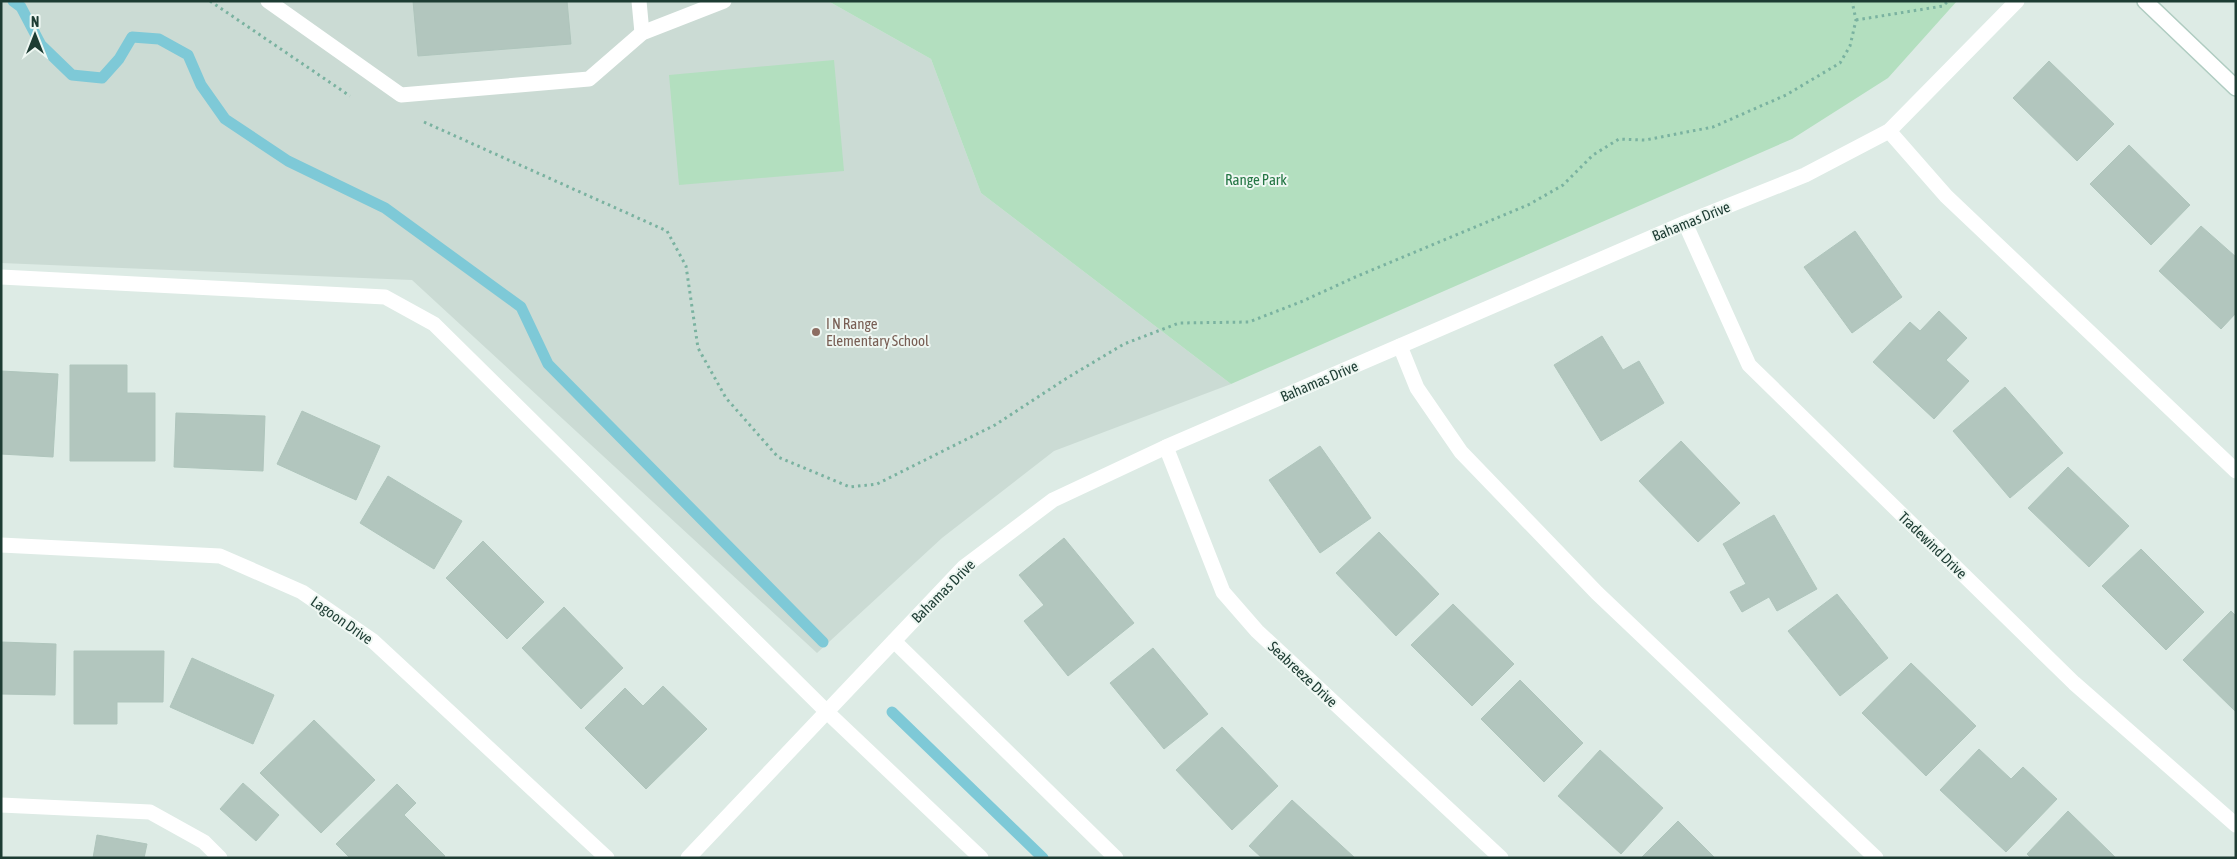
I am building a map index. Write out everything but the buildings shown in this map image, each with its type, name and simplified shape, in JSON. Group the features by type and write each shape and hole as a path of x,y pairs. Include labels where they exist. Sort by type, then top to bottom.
{"street":[{"path":"268,1 402,95 589,79 642,33 724,1"},
{"path":"639,1 642,33"},
{"name":"Bahamas Drive","path":"688,858 964,567 1053,500 1166,447 1400,346 1685,223 1806,175 1889,131 2017,1"},
{"path":"2145,1 2236,88"},
{"path":"1889,131 1946,196 2236,471"},
{"name":"Tradewind Drive","path":"1685,223 1749,364 2074,683 2236,825"},
{"path":"1,277 385,297 434,324 827,712 981,858"},
{"path":"1400,346 1417,388 1461,452 1596,593 1876,858"},
{"name":"Seabreeze Drive","path":"1166,447 1223,592 1257,631 1501,858"},
{"name":"Lagoon Drive","path":"1,545 220,556 302,592 373,641 607,858"},
{"path":"894,641 1116,858"},
{"path":"1,805 150,812 204,842 220,858"}],"path":[{"path":"210,1 356,100"},
{"path":"415,122 424,122 667,232 686,266 698,348 726,398 778,457 850,487 876,484 995,425 1067,378 1124,344 1179,323 1249,322 1303,301 1353,278 1530,204 1563,185 1593,155 1619,139 1645,140 1713,127 1786,95 1840,63 1850,46 1856,20 1852,1"},
{"path":"1856,20 1943,6 1948,1"}],"shaded area":[{"name":"I N Range Elementary School","path":"1,1 828,1 931,59 981,193 1231,384 1054,451 942,538 817,653 412,280 1,263"}],"green space":[{"name":"Range Park","path":"828,1 1957,1 1888,78 1792,139 1231,384 981,193 931,59"},
{"path":"834,60 844,171 679,185 669,75"}],"waterway":[{"path":"13,1 21,7 41,45 72,75 102,78 119,59 132,37 159,39 188,55 201,85 225,119 288,161 385,208 521,307 548,364 823,642"},
{"path":"892,712 1043,858"}],"place":[{"name":"I N Range Elementary School","path":"816,332"}]}
